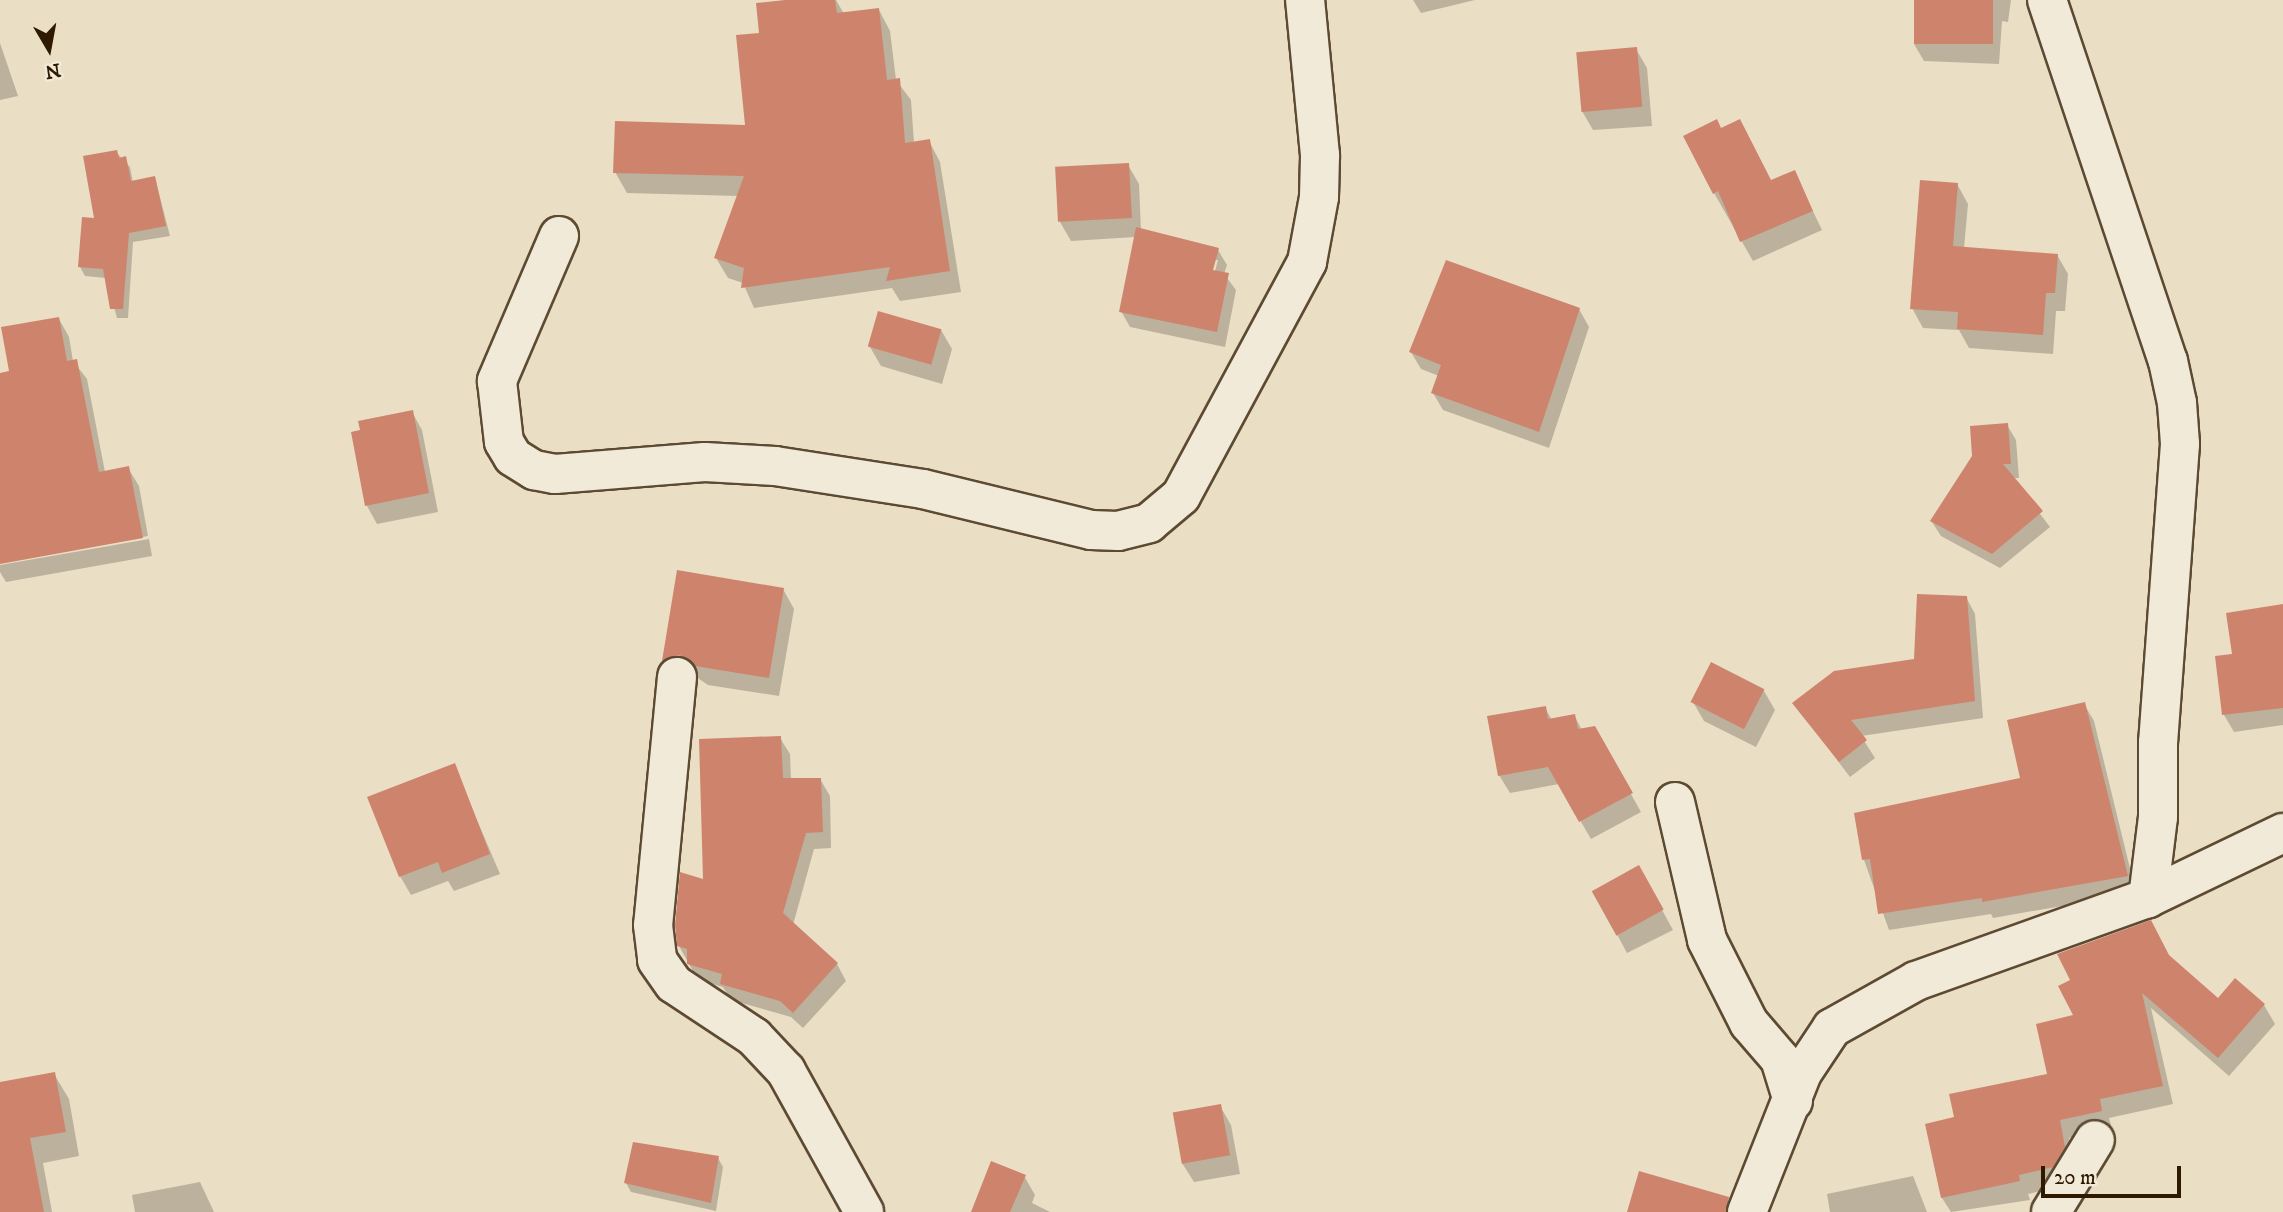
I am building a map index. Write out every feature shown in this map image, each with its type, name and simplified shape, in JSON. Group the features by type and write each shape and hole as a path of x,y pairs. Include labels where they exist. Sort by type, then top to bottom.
{"street":[{"path":"559,236 497,381 504,442 513,457 534,470 555,474 705,462 775,466 923,489 1091,530 1118,531 1149,523 1181,496 1307,262 1320,198 1320,155 1305,0"},
{"path":"2047,0 2168,361 2177,403 2180,444 2158,743 2158,817 2148,898"},
{"path":"677,677 653,925 657,960 674,984 754,1037 786,1071 864,1212"},
{"path":"1675,802 1707,940 1749,1023 1780,1059 1793,1101"},
{"path":"1747,1212 1812,1051 1832,1028 1863,1007 1916,981 2148,898 2283,833"},
{"path":"2051,1212 2095,1140"}],"building":[{"path":"835,0 837,13 879,8 887,80 900,78 905,143 930,139 950,271 886,281 890,267 741,288 744,268 714,258 744,176 613,173 615,121 745,125 736,35 759,33 756,3"},
{"path":"1914,0 1993,0 1993,44 1914,44"},
{"path":"1637,47 1642,107 1581,112 1576,52"},
{"path":"1717,119 1721,128 1740,119 1771,180 1795,170 1813,211 1740,242 1718,191 1713,194 1683,136"},
{"path":"117,150 119,158 126,156 131,181 155,176 166,226 129,233 123,309 110,309 103,269 78,267 82,217 94,218 83,156"},
{"path":"1129,163 1132,218 1058,222 1055,167"},
{"path":"1920,180 1958,183 1953,246 2058,254 2055,293 2046,293 2043,335 1957,329 1958,312 1910,309"},
{"path":"1136,227 1219,248 1213,270 1229,273 1217,332 1119,312"},
{"path":"1446,260 1580,308 1539,432 1431,393 1441,365 1409,352"},
{"path":"878,311 941,329 931,365 868,347"},
{"path":"59,317 67,361 77,359 99,472 129,466 143,538 0,564 0,373 9,371 1,327"},
{"path":"413,410 429,493 365,506 351,432 360,430 358,421"},
{"path":"2008,423 2011,464 2003,464 2043,511 1992,554 1930,521 1972,456 1970,426"},
{"path":"677,570 784,588 769,678 695,666 680,655 662,661"},
{"path":"1917,594 1967,596 1975,701 1851,720 1867,740 1839,762 1792,703 1834,671 1914,659"},
{"path":"2283,604 2283,708 2222,715 2215,656 2232,654 2226,613"},
{"path":"1711,662 1764,689 1744,729 1691,702"},
{"path":"2085,702 2128,876 1982,902 1982,898 1878,914 1870,859 1862,860 1854,813 2020,778 2007,720"},
{"path":"1546,706 1548,719 1575,714 1578,729 1595,726 1633,793 1579,822 1548,767 1498,776 1487,716"},
{"path":"781,736 783,778 821,778 823,832 806,833 783,913 838,963 793,1013 780,1001 720,984 722,974 687,964 687,949 677,946 675,925 680,872 703,879 699,739"},
{"path":"455,763 490,854 442,873 438,862 399,877 367,797"},
{"path":"1639,865 1664,910 1616,936 1592,891"},
{"path":"2151,920 2169,955 2218,998 2235,978 2265,1004 2218,1058 2142,993 2163,1086 2100,1099 2102,1111 2060,1120 2065,1147 2053,1167 2019,1175 2020,1181 1941,1198 1925,1124 1954,1117 1949,1094 2047,1074 2036,1024 2073,1015 2058,986 2070,980 2057,954"},
{"path":"55,1072 66,1132 30,1138 44,1212 0,1212 0,1082"},
{"path":"1221,1104 1230,1155 1182,1164 1173,1113"},
{"path":"633,1142 719,1156 711,1203 624,1183"},
{"path":"991,1161 1026,1175 1010,1212 971,1212"},
{"path":"1639,1171 1729,1197 1726,1212 1627,1212"}]}
